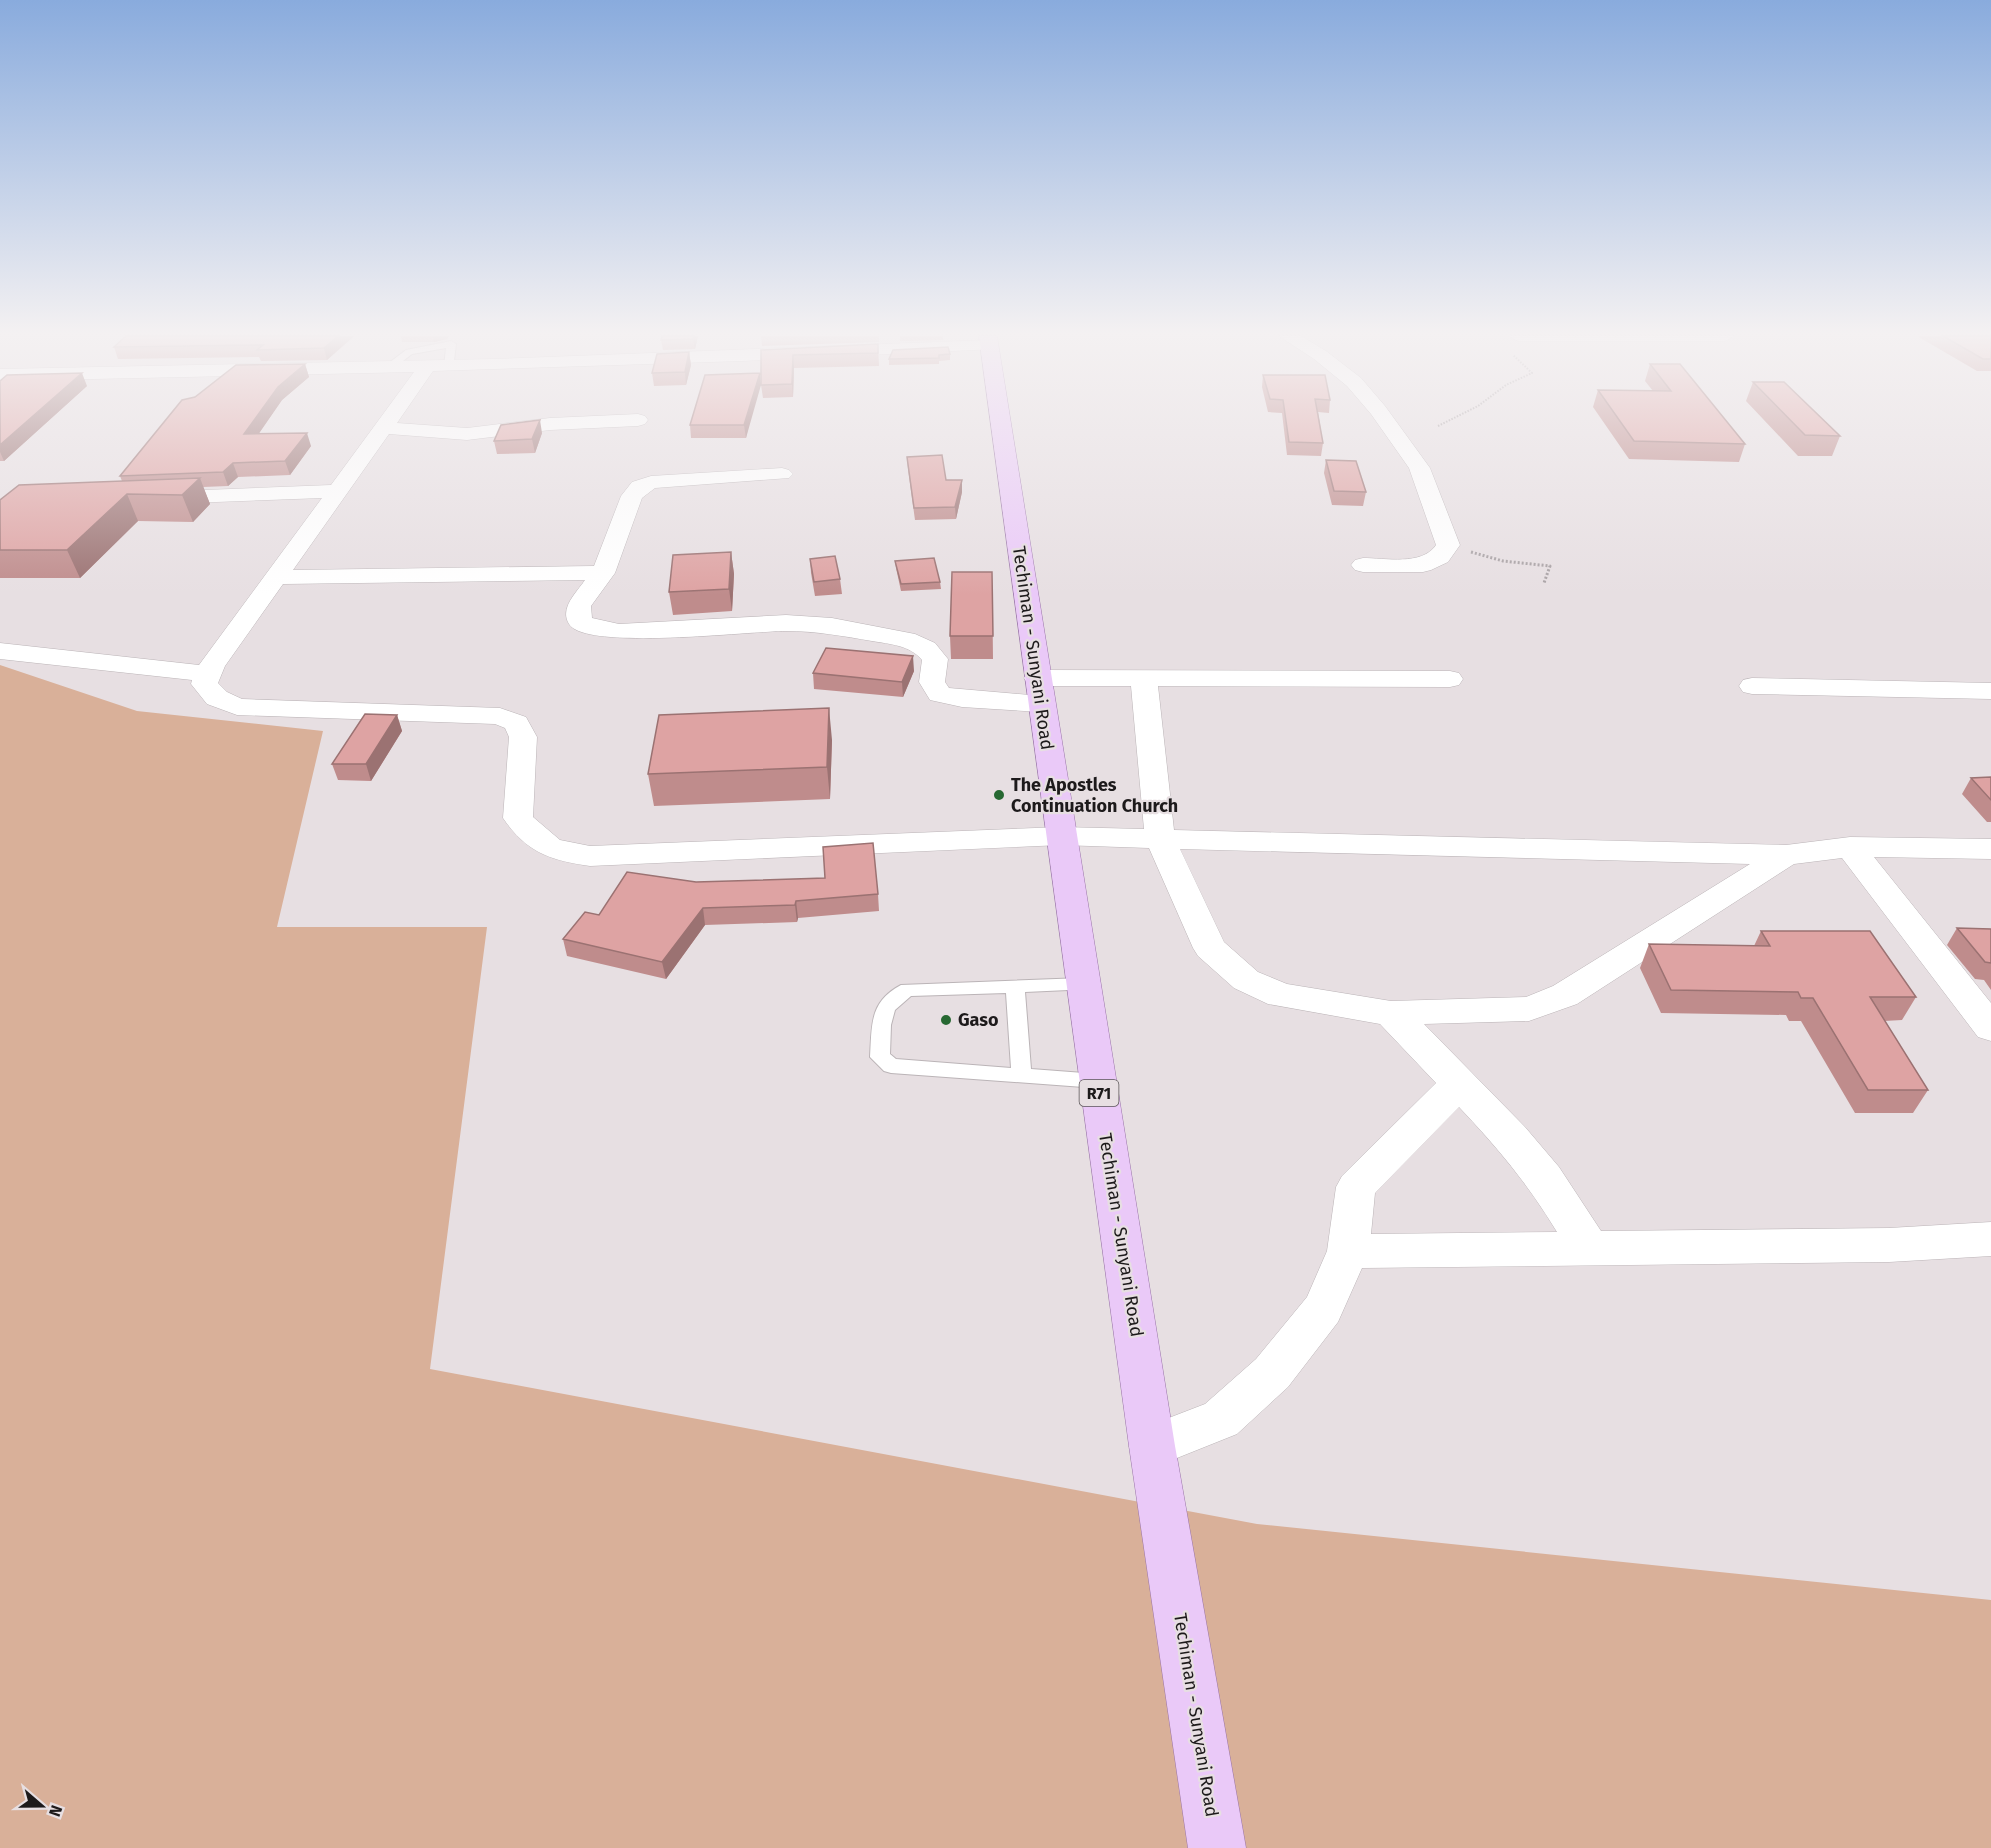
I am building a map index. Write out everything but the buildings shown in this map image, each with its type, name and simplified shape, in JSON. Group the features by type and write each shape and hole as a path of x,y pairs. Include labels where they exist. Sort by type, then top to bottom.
{"main road":[{"name":"Techiman - Sunyani Road","path":"1001,422 1152,1446 1217,1848"}],"street":[{"path":"388,422 212,666 204,684 217,698 237,707 500,716 516,723 523,737 518,818 538,842 562,852 590,856 1061,836 1786,855 1850,847 1991,849"},
{"path":"384,427 467,434 550,424 589,422"},
{"path":"1363,565 1423,565 1440,557 1448,545 1419,468 1387,422"},
{"path":"782,474 651,482 640,487 632,496 603,573 579,606 580,622 619,632 786,623 832,626 906,639 926,648 935,658 932,682 940,694 962,699 1144,678 1450,678"},
{"path":"143,498 338,491"},
{"path":"276,577 603,573"},
{"path":"0,651 208,674"},
{"path":"1144,678 1160,838 1210,948 1246,980 1280,995 1391,1013 1529,1009 1564,995 1786,855"},
{"path":"1752,686 1991,692"},
{"path":"1850,847 1991,1028"},
{"path":"1391,1013 1511,1137 1538,1170 1590,1248"},
{"path":"1152,1446 1221,1419 1272,1373 1323,1309 1347,1251 1356,1187 1459,1083"},
{"path":"1347,1251 1889,1245 1991,1239"}],"lane":[{"path":"1083,984 908,990 892,996 884,1008 880,1057 891,1066 1097,1081"},
{"path":"1015,986 1022,1076"}],"path":[{"path":"1438,426 1446,422"},
{"path":"1448,545 1503,561 1550,566 1544,583"}],"shaded area":[{"path":"0,665 137,711 323,731 277,927 487,927 430,1369 1257,1524 1991,1600 1991,1848 0,1848"}],"place":[{"name":"The Apostles Continuation Church","path":"999,795"},
{"name":"Gaso","path":"946,1020"}]}
